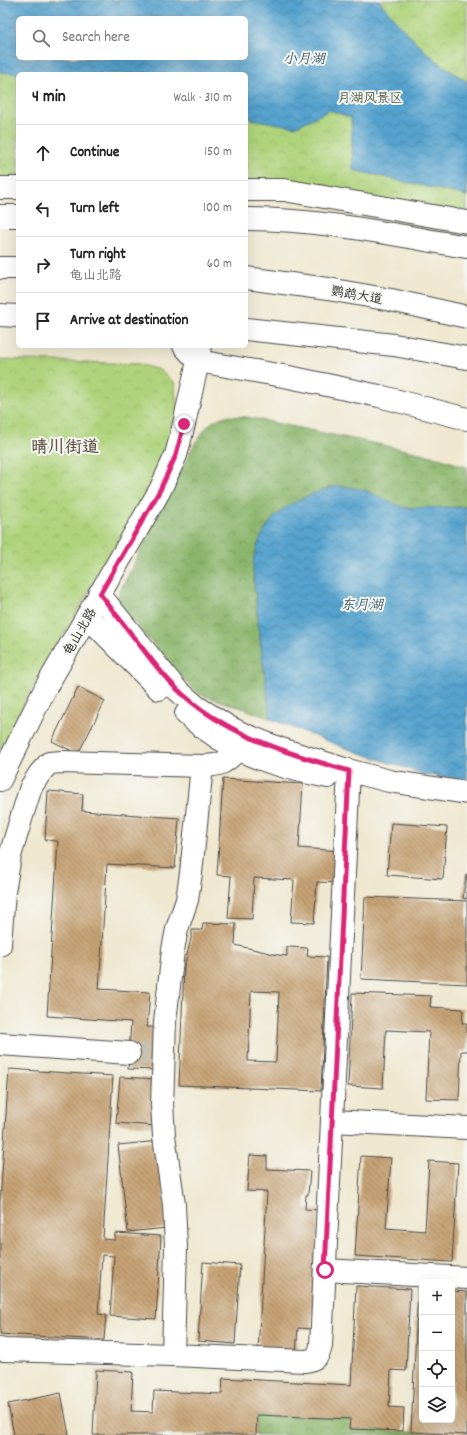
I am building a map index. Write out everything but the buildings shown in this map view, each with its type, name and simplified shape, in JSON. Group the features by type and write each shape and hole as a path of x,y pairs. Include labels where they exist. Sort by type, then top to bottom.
{"main road":[{"path":"0,188 16,188"},
{"path":"248,190 284,190 467,222"},
{"path":"0,216 16,216"},
{"path":"248,219 270,219 328,224 467,247"},
{"path":"0,268 16,268"},
{"name":"鹦鹉大道","path":"248,278 328,289 391,300 467,317"},
{"path":"0,315 16,316"},
{"path":"248,329 394,346 467,358"},
{"path":"194,351 289,377 379,396 467,419"},
{"name":"龟山北路","path":"0,780 46,687 160,490 176,455 184,424 194,351"},
{"path":"100,594 159,670 197,707 213,718 243,734 349,775 467,794"},
{"path":"87,616 182,711 215,737 238,750 261,760 286,768 328,778 349,775"},
{"path":"0,945 4,892 12,848 31,787 49,763 62,762 202,766 215,765 225,762 238,750"},
{"path":"173,1355 174,1205 164,1136 160,1055 173,950 177,929 187,900 192,873 202,766"},
{"path":"0,1349 312,1361 319,1354 321,1346 325,1270 349,775"},
{"path":"0,1044 129,1053"},
{"path":"332,1121 467,1128"},
{"path":"325,1270 467,1278"}],"green space":[{"name":"小月湖","path":"0,0 467,0 467,212 248,182 248,72 16,72 16,180 0,180"},
{"path":"0,359 139,364 159,370 174,382 179,419 164,463 31,690 0,752"},
{"path":"225,416 247,417 425,454 467,467 467,507 405,508 347,486 328,487 253,570 258,627 271,719 199,694 190,686 115,601 194,445 203,431 210,424"},
{"path":"257,1415 350,1419 350,1429 467,1435 256,1435"}],"water":[{"name":"小月湖","path":"0,0 379,0 419,45 455,74 467,81 467,196 353,170 351,118 330,110 295,127 248,118 248,72 16,72 16,74 0,72"},
{"name":"东月湖","path":"338,486 361,489 405,508 467,507 467,780 426,775 345,748 271,719 254,582 254,556 265,529 280,512 308,496"}],"tunnel":[{"path":"129,1053 157,1055"}],"district":[{"name":"晴川街道","path":"65,446"}],"route":[{"path":"184,424 176,455 160,490 100,594 159,670 197,707 213,718 243,734 312,760 349,771 325,1270"}],"park label":[{"name":"月湖风景区","path":"370,97"}]}
